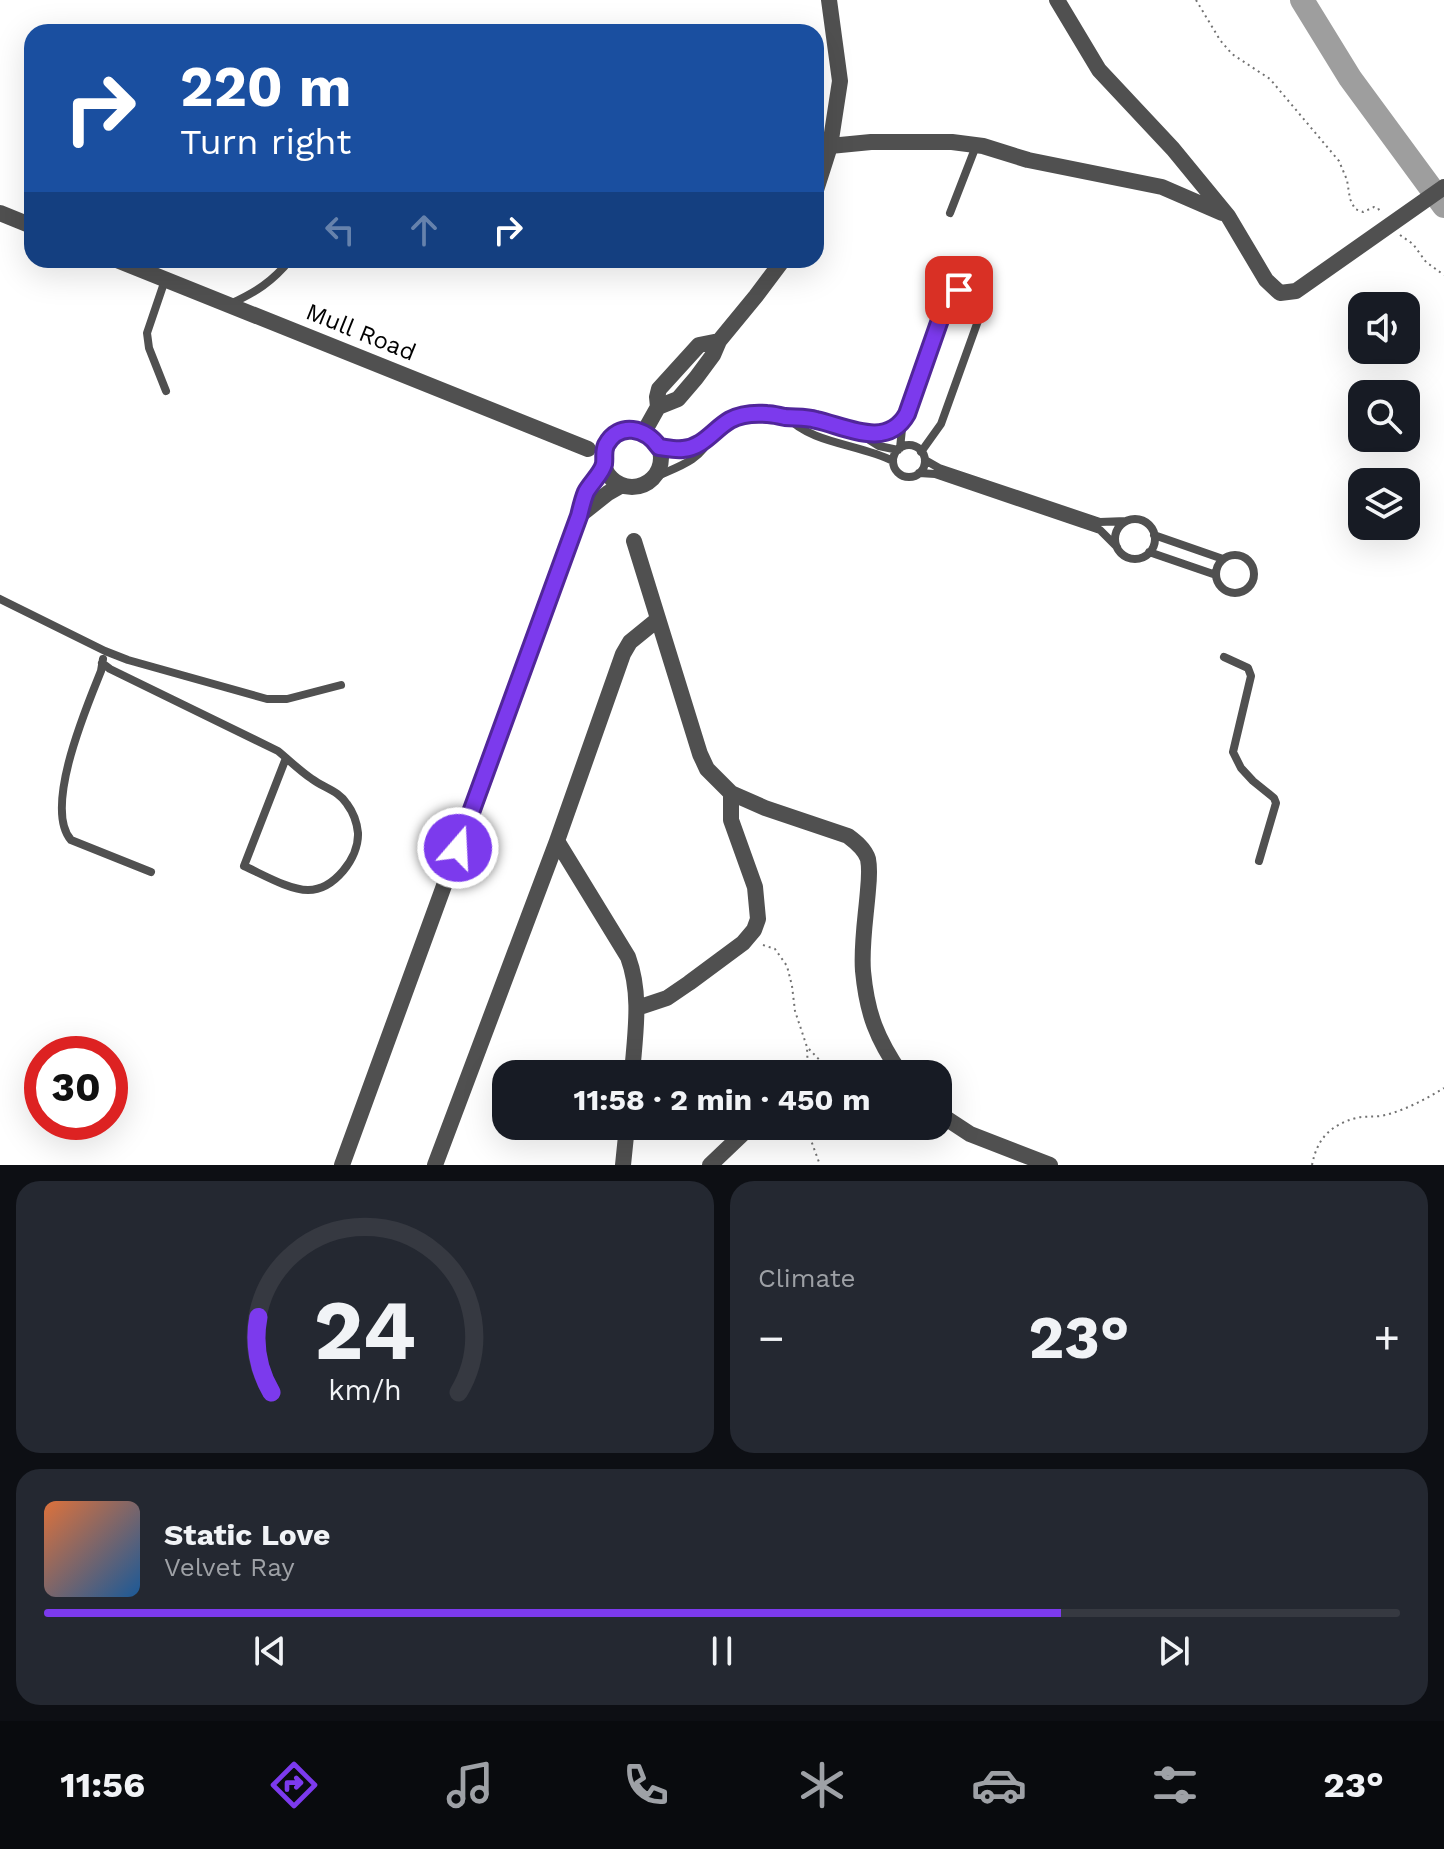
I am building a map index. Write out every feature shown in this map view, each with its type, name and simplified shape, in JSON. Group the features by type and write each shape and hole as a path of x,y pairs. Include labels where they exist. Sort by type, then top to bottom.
{"street":[{"path":"824,165 840,81 829,0"},
{"path":"1057,0 1099,70 1173,149 1228,216 1266,280 1280,293 1296,291 1444,187"},
{"path":"830,146 871,142 977,145 1028,160 1162,187 1228,216"},
{"path":"0,213 24,223"},
{"name":"Mull Road","path":"136,268 588,449"},
{"path":"644,432 658,407 678,399 777,268"},
{"path":"626,430 644,432 659,447 660,463 653,478 639,486 622,485 607,473 604,465 603,456 610,439 626,430"},
{"path":"342,1165 587,491 604,465"},
{"path":"579,516 622,485"},
{"path":"634,541 707,769 731,793 848,836 867,858 869,874 862,967 867,1005 875,1031 891,1060"},
{"path":"435,1165 557,841 623,654 630,642 657,620"},
{"path":"637,1008 667,998 754,930 758,919 755,887 731,820 731,793"},
{"path":"557,841 628,957 636,983 633,1060"},
{"path":"952,1122 970,1134 1050,1165"},
{"path":"623,1165 626,1140"},
{"path":"710,1165 736,1140"}],"lane":[{"path":"950,213 977,145"},
{"path":"228,305 259,290 283,268"},
{"path":"165,280 147,333 149,348 166,391"},
{"path":"659,447 675,450 694,447 741,415 800,416 860,434 873,443 899,449 911,446 923,456 939,468 1095,521 1141,520 1150,526 1154,535 1153,545 1144,556 1134,558 1124,555 1100,530 935,474 919,473 911,477 902,476 896,470 893,461 899,449 903,420 949,294 959,290 979,297 983,307 941,424 923,456 924,465 919,473"},
{"path":"787,417 795,426 813,434 874,452 893,461"},
{"path":"860,434 888,431 903,420"},
{"path":"653,478 696,457 705,450 711,436"},
{"path":"1117,547 1116,532 1126,521"},
{"path":"1154,535 1223,559"},
{"path":"1149,552 1216,575"},
{"path":"1234,554 1246,557 1253,567 1253,580 1246,590 1234,593 1222,588 1216,575 1217,565 1223,559 1234,554"},
{"path":"0,599 128,660 267,699 287,699 341,685"},
{"path":"105,651 101,671 69,757 63,818 71,840 151,872"},
{"path":"1224,657 1243,664 1251,672 1233,752 1241,768 1276,803 1259,861"},
{"path":"102,663 278,751 312,780 336,792 346,802 355,818 358,835 351,859 342,873 318,888 308,890 291,886 244,866 286,758"}],"path":[{"path":"1196,0 1232,54 1270,79 1339,161 1355,209 1363,212 1378,208 1388,225 1413,244 1426,262 1444,275"},
{"path":"747,938 775,949 787,966 807,1060"},
{"path":"807,1047 820,1060"},
{"path":"1312,1165 1314,1155 1329,1129 1357,1117 1381,1116 1418,1104 1444,1088"},
{"path":"811,1140 820,1165"}],"waterway":[{"path":"1302,0 1350,78 1444,206"}],"route":[{"path":"458,848 581,505 604,465 605,447 610,439 617,433 635,429 653,438 659,447 685,449 704,441 730,420 753,414 800,416 860,434 897,427 907,414 948,297 951,292 959,290"}]}
